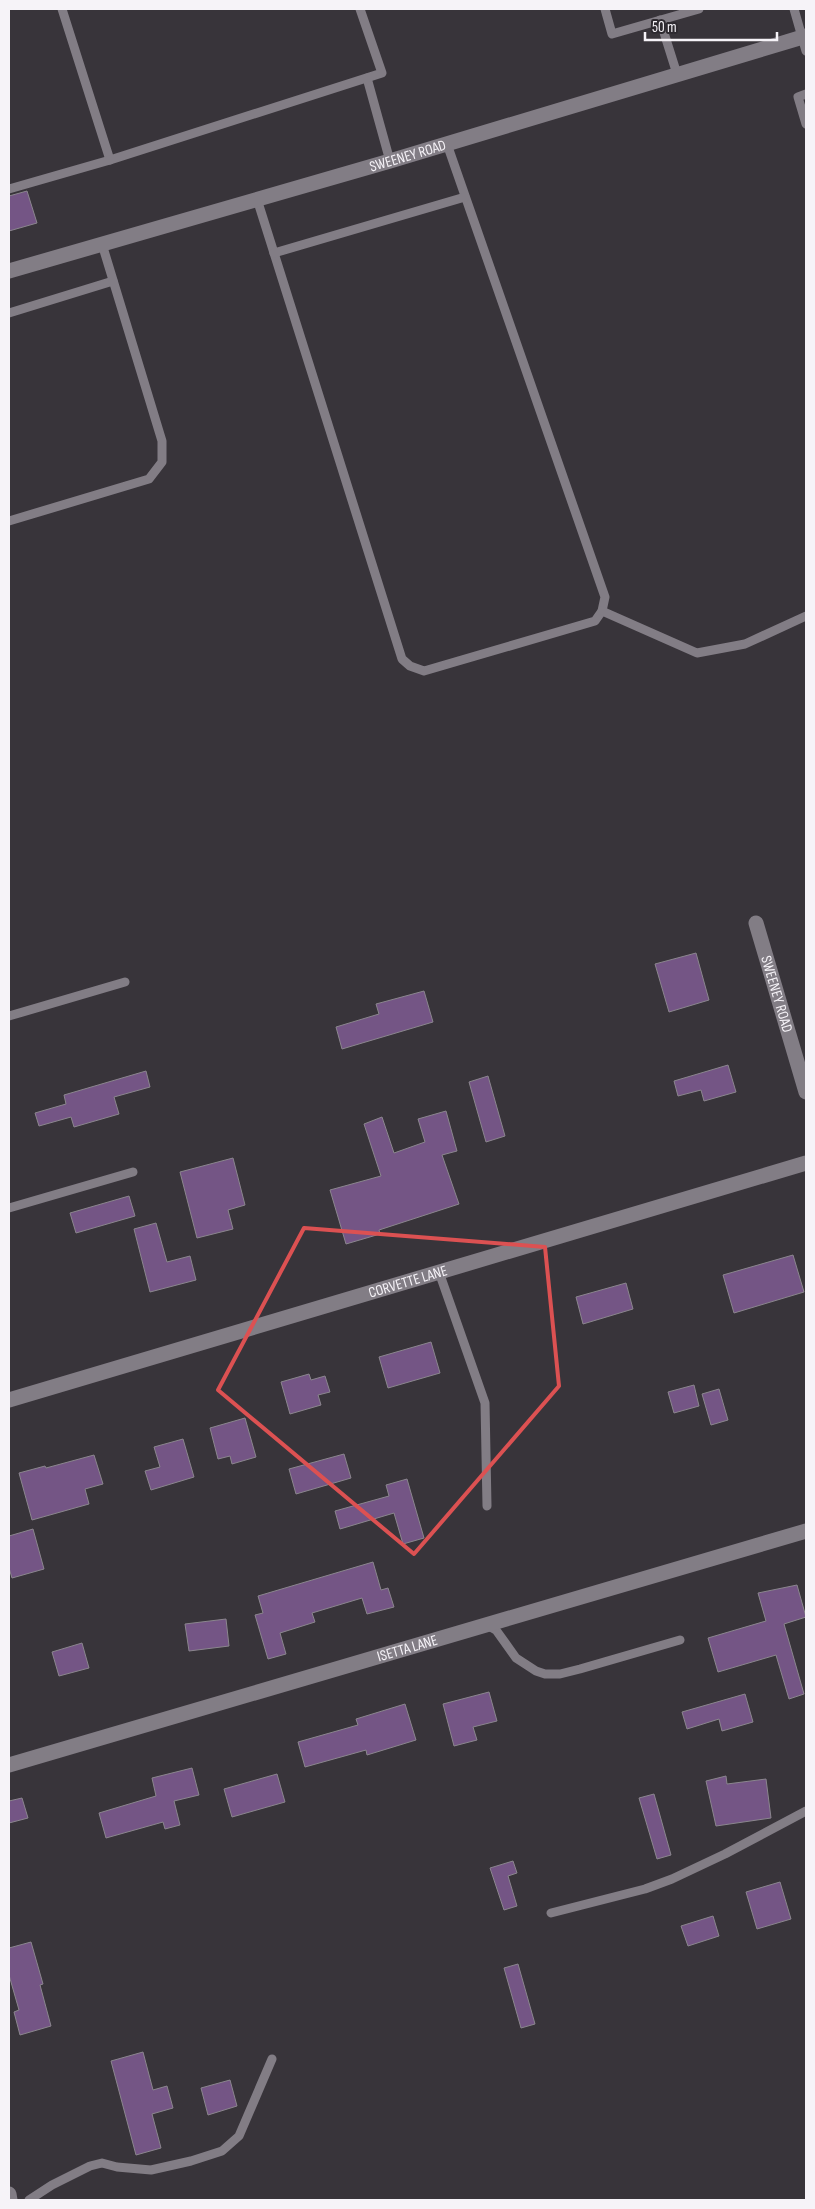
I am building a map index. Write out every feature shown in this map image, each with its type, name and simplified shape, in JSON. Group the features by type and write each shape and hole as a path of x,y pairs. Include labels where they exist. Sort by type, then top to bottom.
{"street":[{"name":"SWEENEY ROAD","path":"9,271 390,161 677,74 805,41"},
{"name":"SWEENEY ROAD","path":"756,923 803,1072 806,1092"},
{"name":"CORVETTE LANE","path":"9,1400 806,1163"},
{"name":"ISETTA LANE","path":"9,1764 806,1531"},
{"path":"9,2194 10,2200"}],"lane":[{"path":"62,9 110,160"},
{"path":"9,190 382,74 360,9"},
{"path":"605,9 612,34 699,9"},
{"path":"794,9 805,41"},
{"path":"660,20 677,74"},
{"path":"367,78 390,161"},
{"path":"806,94 798,97 806,124"},
{"path":"257,200 402,659 410,666 424,671 595,621 602,611 605,597 447,144"},
{"path":"274,254 465,197"},
{"path":"9,521 149,479 162,462 162,441 102,244"},
{"path":"9,313 113,281"},
{"path":"602,611 697,653 745,644 806,616"},
{"path":"9,1016 125,982"},
{"path":"9,1208 133,1172"},
{"path":"439,1272 485,1404 487,1506"},
{"path":"488,1625 496,1630 516,1658 536,1671 545,1674 560,1674 580,1669 680,1640"},
{"path":"551,1914 645,1889 672,1879 725,1854 806,1811"},
{"path":"29,2200 52,2185 102,2162 117,2167 151,2170 191,2161 222,2151 239,2136 272,2059"}],"highlighted area":[{"path":"304,1228 545,1247 559,1386 414,1554 218,1390"}],"building":[{"path":"27,191 37,223 9,231 9,196"},
{"path":"696,953 709,1000 669,1012 655,964"},
{"path":"424,991 433,1022 342,1049 336,1027 379,1014 376,1004"},
{"path":"728,1065 736,1092 704,1101 701,1090 678,1096 674,1081"},
{"path":"146,1071 150,1087 114,1097 119,1114 74,1127 71,1117 39,1126 35,1113 66,1104 64,1095"},
{"path":"488,1076 505,1136 486,1142 469,1082"},
{"path":"446,1111 457,1151 442,1155 459,1204 379,1230 380,1234 346,1244 330,1190 381,1176 364,1124 382,1117 394,1153 425,1142 418,1119"},
{"path":"233,1158 245,1205 228,1210 233,1229 197,1238 180,1172"},
{"path":"129,1196 135,1216 76,1233 70,1213"},
{"path":"156,1223 167,1262 190,1256 196,1280 150,1292 134,1229"},
{"path":"793,1255 804,1292 734,1313 723,1275"},
{"path":"626,1283 633,1309 583,1324 576,1297"},
{"path":"431,1342 440,1373 388,1388 379,1357"},
{"path":"309,1374 311,1380 325,1376 330,1392 318,1395 321,1405 290,1414 281,1382"},
{"path":"694,1385 699,1406 674,1413 668,1392"},
{"path":"719,1389 728,1420 711,1425 702,1394"},
{"path":"245,1418 256,1457 232,1464 230,1456 218,1459 210,1428"},
{"path":"183,1439 194,1477 151,1490 145,1471 160,1467 154,1447"},
{"path":"344,1454 351,1478 296,1494 289,1469"},
{"path":"94,1455 103,1484 85,1489 89,1504 32,1520 19,1473"},
{"path":"407,1479 424,1538 403,1544 394,1513 340,1529 335,1511 389,1496 386,1485"},
{"path":"33,1529 44,1569 12,1578 9,1568 9,1536"},
{"path":"373,1562 381,1590 388,1588 394,1607 367,1614 362,1598 312,1613 315,1622 280,1633 286,1654 268,1659 255,1615 263,1613 258,1596"},
{"path":"797,1585 806,1617 784,1624 804,1694 789,1699 776,1655 718,1672 708,1638 766,1621 758,1593"},
{"path":"226,1619 229,1646 189,1651 185,1624"},
{"path":"82,1643 89,1668 59,1676 52,1652"},
{"path":"489,1692 497,1721 473,1727 477,1740 454,1746 443,1704"},
{"path":"745,1694 753,1722 722,1731 719,1719 687,1729 682,1712"},
{"path":"405,1704 416,1740 367,1755 366,1750 305,1767 298,1742 358,1725 356,1719"},
{"path":"192,1768 199,1795 174,1801 180,1825 165,1829 163,1822 106,1838 99,1813 156,1796 152,1778"},
{"path":"277,1774 285,1802 232,1817 224,1789"},
{"path":"726,1776 727,1784 766,1779 771,1818 716,1826 706,1781"},
{"path":"654,1794 671,1855 657,1859 639,1798"},
{"path":"22,1798 28,1818 9,1823 9,1801"},
{"path":"513,1861 517,1873 508,1876 517,1906 504,1910 490,1868"},
{"path":"780,1882 791,1919 757,1929 746,1892"},
{"path":"713,1916 719,1936 688,1946 681,1926"},
{"path":"31,1942 43,1984 40,1985 51,2026 20,2035 14,2012 19,2010 9,1975 9,1948"},
{"path":"518,1964 535,2024 521,2028 504,1968"},
{"path":"143,2052 153,2090 167,2086 173,2108 152,2114 161,2148 136,2155 111,2061"},
{"path":"230,2080 237,2106 208,2115 201,2088"}]}
